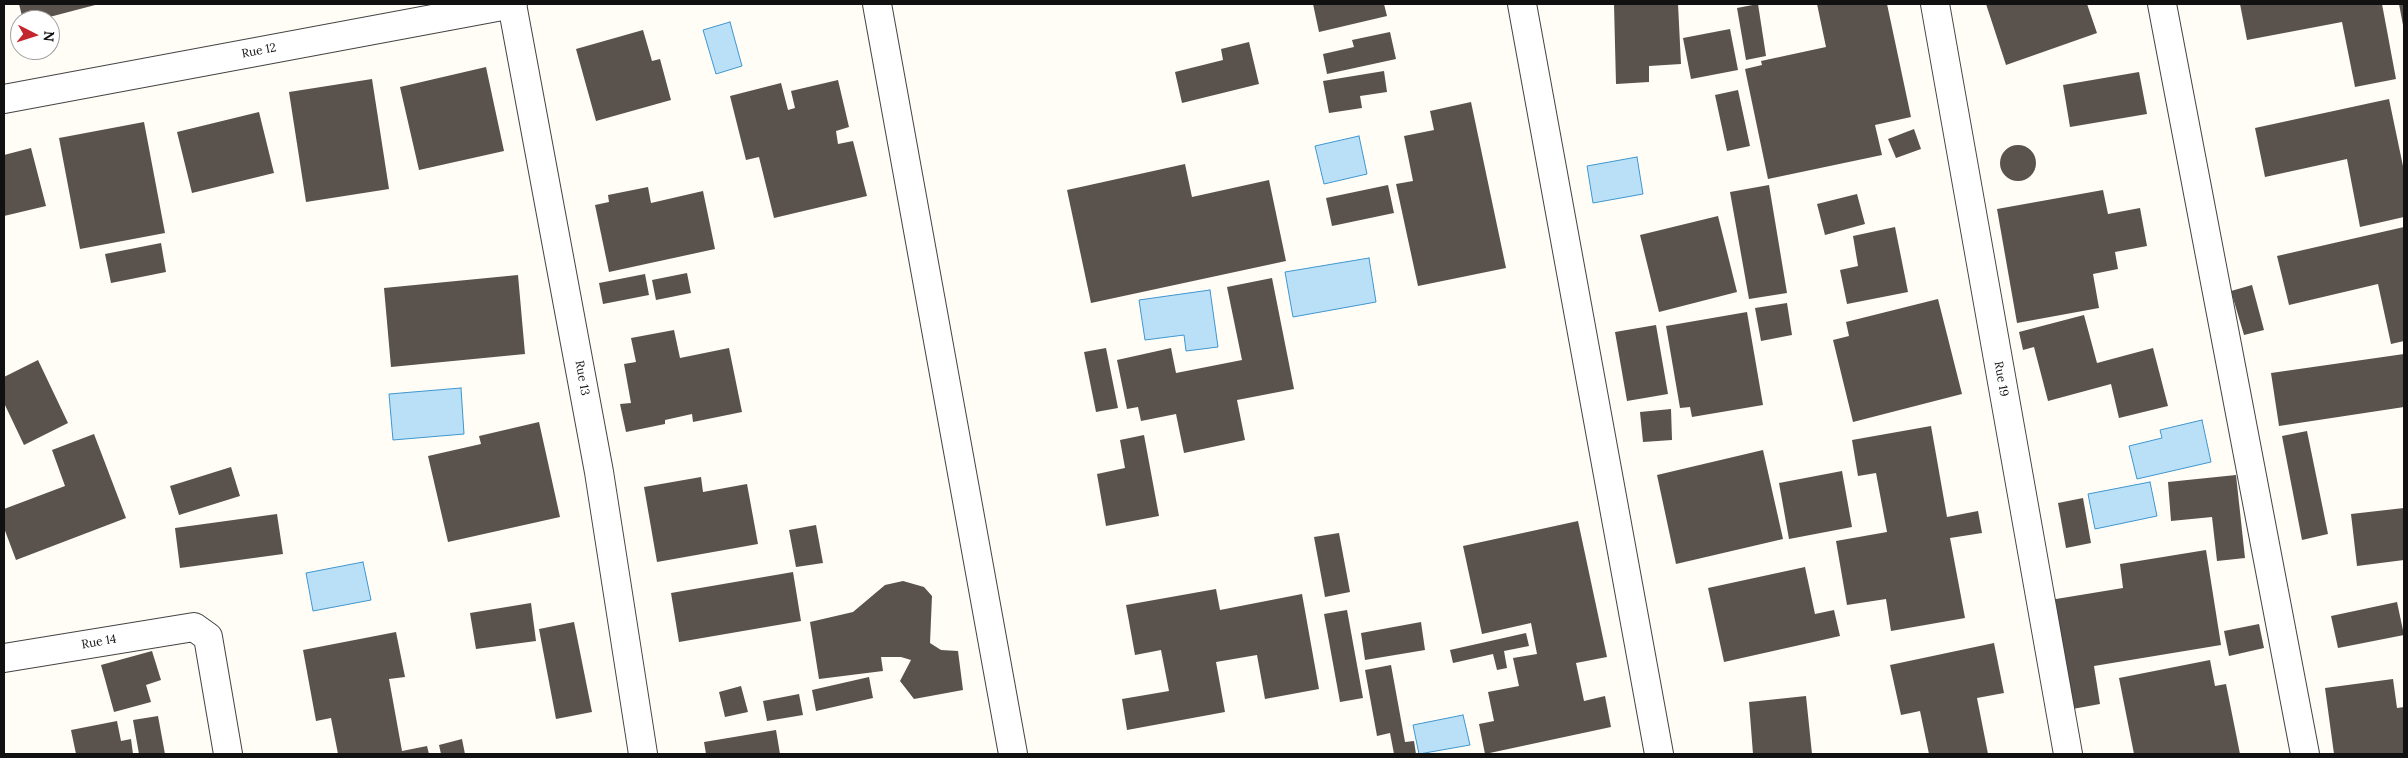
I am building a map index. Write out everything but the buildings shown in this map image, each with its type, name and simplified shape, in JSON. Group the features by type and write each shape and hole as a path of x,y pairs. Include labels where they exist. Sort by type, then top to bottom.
{"street":[{"name":"Rue 12","path":"4,99 513,4"},
{"name":"Rue 13","path":"513,4 599,472 643,754"},
{"path":"877,4 1013,754"},
{"path":"1522,4 1659,754"},
{"name":"Rue 19","path":"1935,4 2068,754"},
{"path":"2162,4 2305,754"},
{"name":"Rue 14","path":"4,658 194,627 208,637 228,754"}],"water":[{"path":"730,22 742,66 716,74 703,30"},
{"path":"1359,136 1367,174 1324,184 1315,146"},
{"path":"1637,157 1643,194 1593,203 1587,166"},
{"path":"1369,258 1376,302 1293,317 1285,272"},
{"path":"1210,290 1218,347 1186,351 1184,335 1145,340 1139,300"},
{"path":"461,388 464,434 393,440 389,394"},
{"path":"2202,420 2211,462 2137,479 2129,446 2162,438 2160,430"},
{"path":"2150,482 2157,516 2095,529 2088,494"},
{"path":"363,562 371,600 313,611 306,573"},
{"path":"1463,715 1470,745 1419,754 1413,725"}]}
